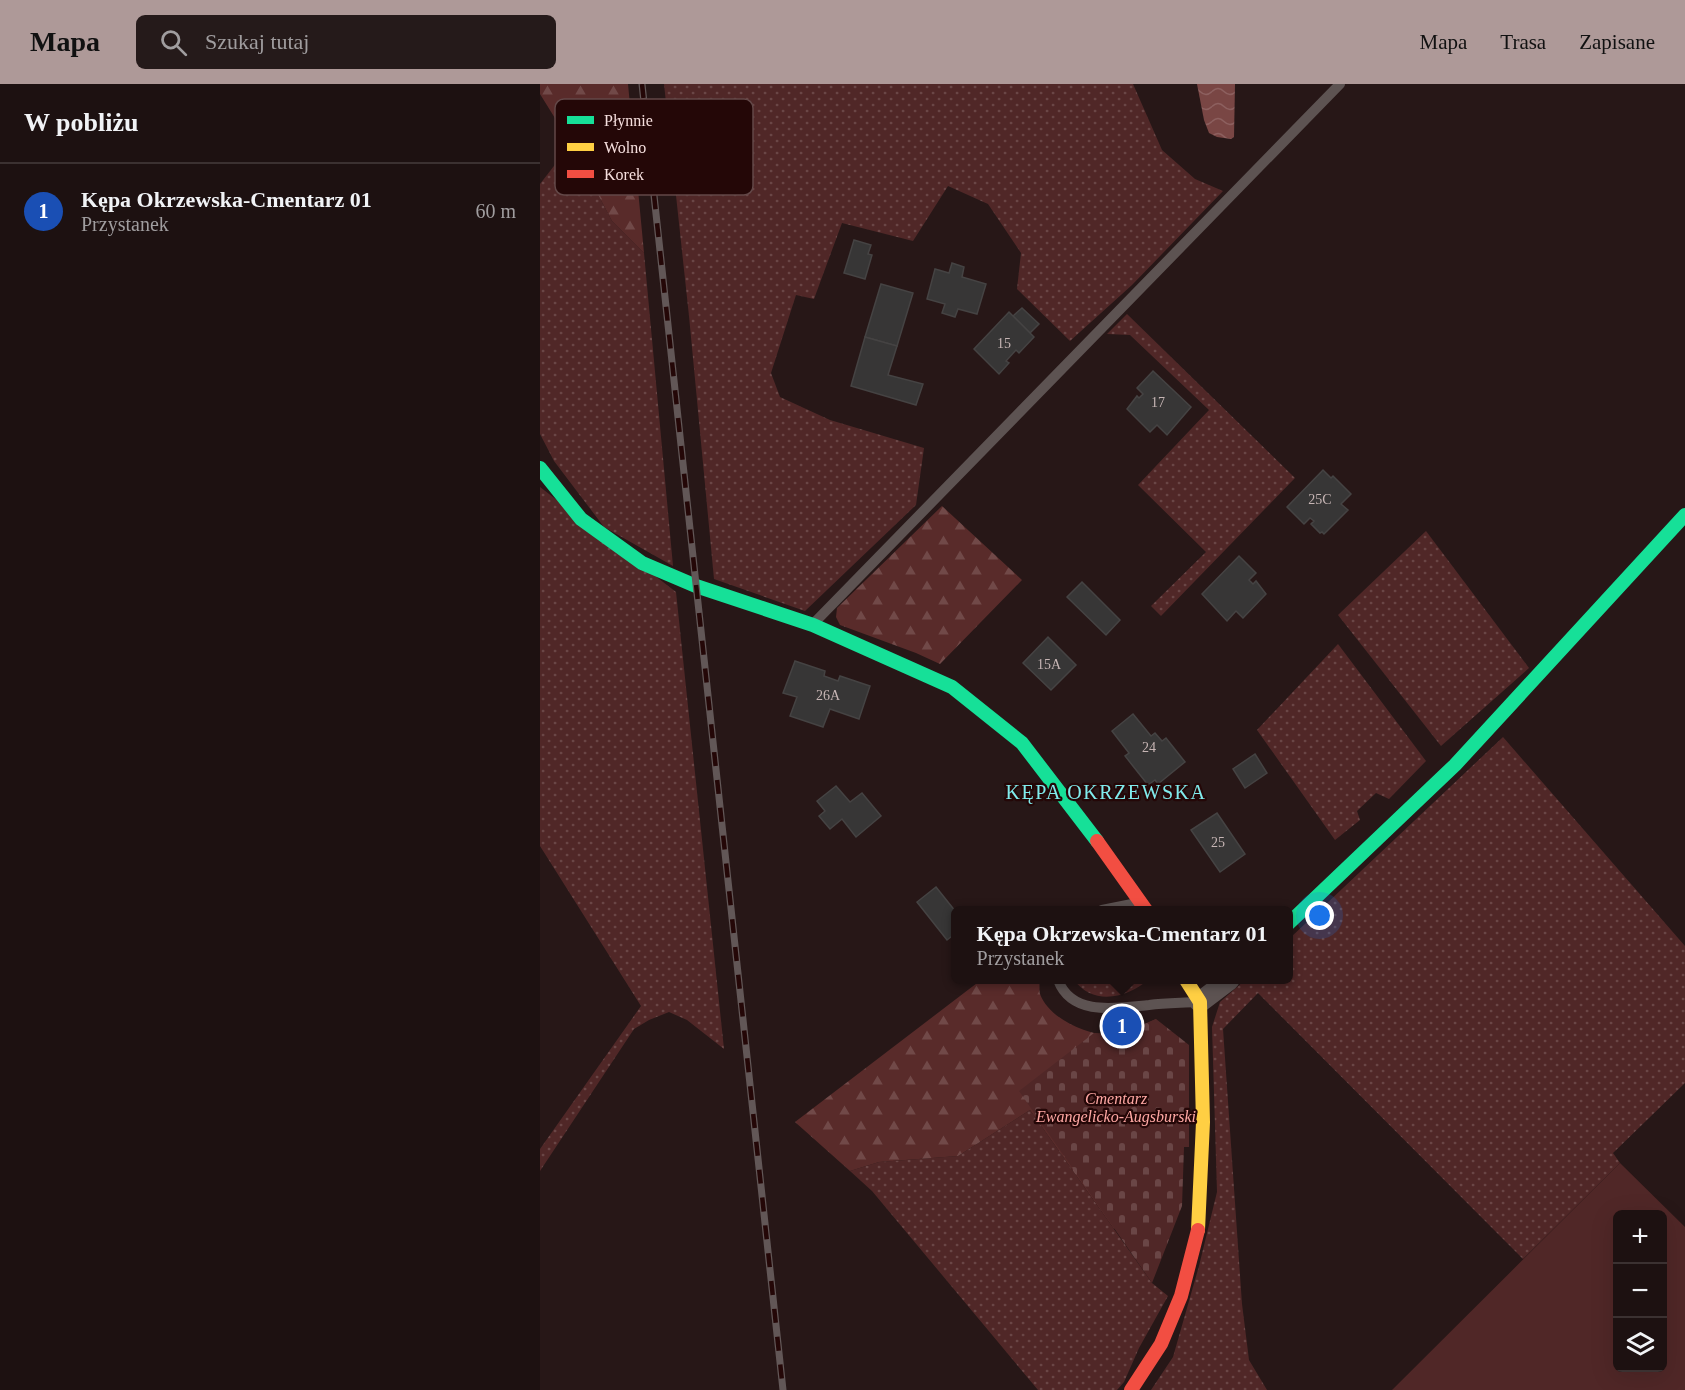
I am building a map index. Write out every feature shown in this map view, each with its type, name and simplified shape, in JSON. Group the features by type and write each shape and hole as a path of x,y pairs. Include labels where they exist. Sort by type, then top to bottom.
{"street":[{"path":"540,468 581,519 642,563 696,586 813,625 952,687 1022,742 1079,815 1143,906"},
{"path":"1293,919 1455,765 1685,515"},
{"path":"1131,1390 1161,1344 1181,1296 1198,1236 1203,1122 1200,1002 1189,984"},
{"path":"1200,1002 1224,984"}],"lane":[{"path":"813,625 1340,84"},
{"path":"1060,984 1062,990 1073,1000 1087,1006 1105,1009 1200,1002"}],"green space":[{"path":"540,84 628,84 629,99 555,99 555,118 540,94"},
{"path":"664,84 1133,84 1162,150 1195,179 1223,191 1132,285 1070,341 1017,289 1021,253 988,204 948,186 913,241 842,223 814,299 796,295 771,373 780,397 830,420 924,448 916,505 805,611 714,579 676,195 753,195 753,99 666,99"},
{"path":"555,165 555,195 598,195 612,221 644,253 673,566 604,527 554,461 540,434 540,184"},
{"path":"598,195 639,195 644,253 612,221"},
{"path":"1127,314 1295,478 1161,616 1151,606 1206,552 1138,485 1209,410 1130,335 1107,334"},
{"path":"540,487 676,592 724,1049 687,1020 669,1012 634,1029 540,1171 540,1149 641,1006 540,846"},
{"path":"942,506 1022,580 940,664 840,625 836,617 837,608"},
{"path":"1426,531 1529,668 1441,746 1338,615"},
{"path":"1338,644 1426,761 1389,799 1376,793 1357,811 1360,820 1335,840 1257,730"},
{"path":"1503,737 1685,946 1685,1083 1613,1153 1620,1163 1523,1259 1258,993 1223,1029 1242,1304 1249,1360 1267,1390 1151,1390 1173,1357 1217,1192 1212,1027 1220,1002 1240,984 1293,984 1293,935"},
{"path":"976,984 1039,984 1040,994 1053,1012 1063,1020 1086,1031 1110,1035 1121,1034 1156,1019 1189,1147 1184,1147 1114,1229 1030,1110 958,1156 879,1162 850,1171 795,1122"},
{"path":"1078,984 1143,984 1120,995 1110,996 1091,994"},
{"name":"Cmentarz Ewangelicko-Augsburski","path":"1156,1019 1189,1045 1189,1147 1184,1147 1182,1206 1152,1283 1019,1091 1094,1033 1120,1034"},
{"path":"1030,1110 1152,1283 1168,1296 1139,1348 1124,1382 1117,1390 1038,1390 872,1191 850,1171 879,1162 958,1156"},
{"path":"1620,1163 1685,1227 1685,1390 1392,1390"}],"water":[{"path":"1197,84 1235,84 1234,137 1231,139 1209,133"}],"building":[{"path":"854,240 871,245 868,254 872,255 865,279 844,273"},
{"path":"952,263 964,267 962,277 986,284 977,314 958,309 955,317 942,313 945,304 927,299 935,269 949,273"},
{"path":"881,284 913,293 897,346 865,337"},
{"path":"1022,308 1039,324 1030,333 1013,316"},
{"path":"1009,312 1034,337 1019,353 1016,350 1006,361 1009,363 999,374 974,349"},
{"path":"865,337 897,346 888,375 923,384 916,405 851,386"},
{"path":"1153,371 1191,407 1167,435 1157,425 1150,432 1127,409 1137,396 1139,398 1143,394 1137,388"},
{"path":"1323,470 1331,478 1333,476 1351,494 1341,504 1348,510 1324,534 1311,524 1314,521 1310,518 1304,524 1287,507"},
{"path":"1239,556 1256,573 1249,580 1253,584 1256,581 1266,594 1243,618 1236,611 1227,621 1202,594"},
{"path":"1082,582 1120,620 1106,635 1067,597"},
{"path":"1048,637 1076,665 1051,690 1023,663"},
{"path":"795,661 825,671 824,676 838,681 840,676 870,686 859,719 830,709 823,727 790,716 797,697 783,693"},
{"path":"1133,714 1151,736 1155,733 1162,741 1166,738 1185,762 1158,784 1155,780 1148,785 1125,756 1129,753 1112,731"},
{"path":"1255,754 1267,773 1245,788 1233,769"},
{"path":"836,786 850,802 862,793 881,816 856,837 842,819 830,829 819,816 825,811 817,801"},
{"path":"1217,813 1245,854 1220,872 1191,830"},
{"path":"936,887 951,906 951,937 947,940 917,902"}],"railway":[{"path":"642,84 644,99"},
{"path":"654,195 783,1390"}],"traffic: fast":[{"path":"540,468 581,519 642,563 696,586 813,625 952,687 1022,743 1097,841"},
{"path":"1293,919 1455,765 1685,515"}],"traffic: slow":[{"path":"1189,984 1200,1002 1203,1122 1198,1230"}],"traffic: jam":[{"path":"1097,841 1143,906"},
{"path":"1131,1390 1161,1344 1181,1296 1198,1230"}],"place":[{"name":"Kępa Okrzewska-Cmentarz 01","path":"1122,1026"}],"district":[{"name":"KĘPA OKRZEWSKA","path":"1106,792"}]}
